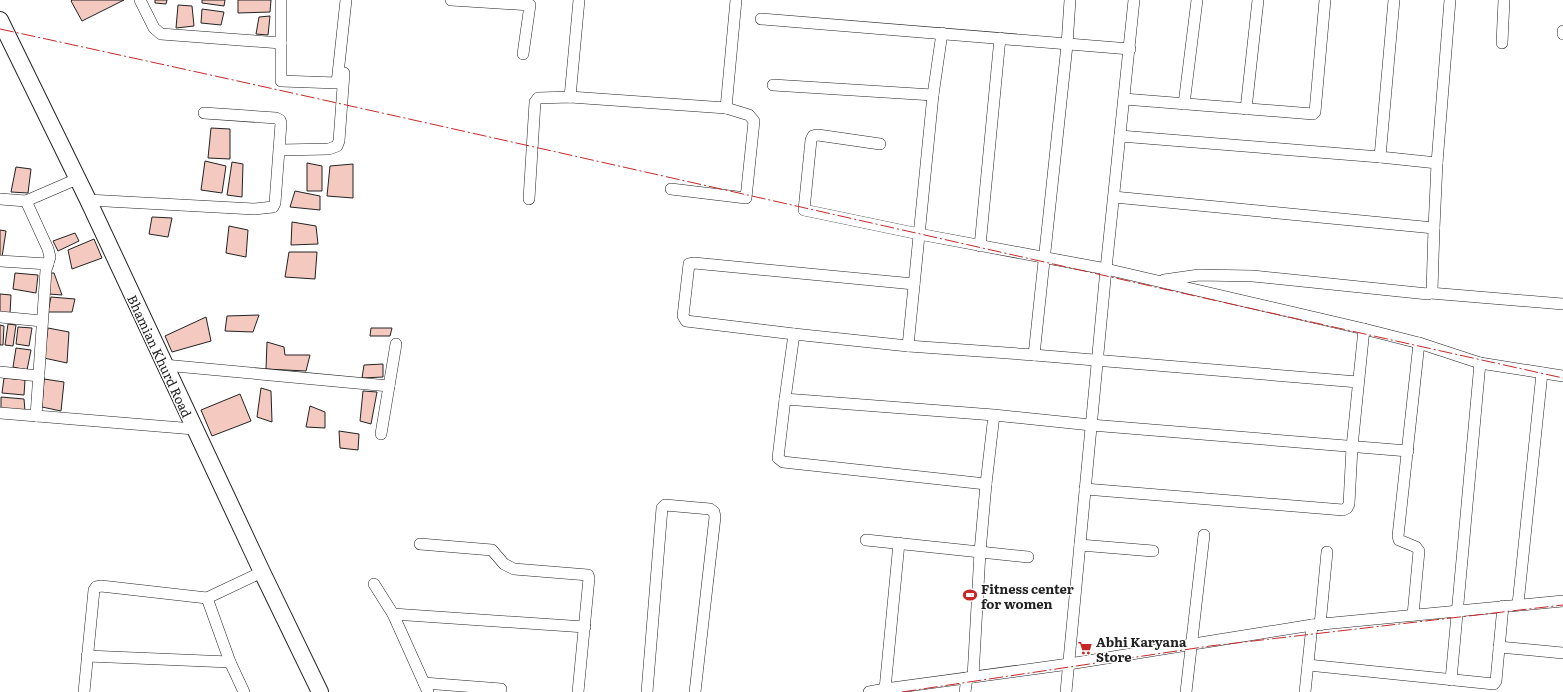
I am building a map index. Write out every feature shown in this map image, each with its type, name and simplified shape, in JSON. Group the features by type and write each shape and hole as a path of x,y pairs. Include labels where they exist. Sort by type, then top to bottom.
{"street":[{"path":"140,0 154,28 162,34 281,43"},
{"path":"281,0 281,81 337,83 346,0"},
{"path":"280,150 330,149 339,144 349,9 353,0"},
{"path":"451,0 530,2 523,54"},
{"path":"570,97 579,0"},
{"path":"726,108 736,0"},
{"path":"1034,355 1068,45 1070,0"},
{"path":"1066,692 1106,269 1134,0"},
{"path":"1184,104 1197,0"},
{"path":"1246,109 1258,0"},
{"path":"1124,99 1312,114 1314,113 1325,0"},
{"path":"1380,157 1394,0"},
{"path":"1430,293 1432,291 1437,163 1450,0"},
{"path":"1502,43 1504,0"},
{"path":"761,19 1130,49"},
{"name":"Bhamian Khurd Road","path":"0,21 88,200 194,429 320,692"},
{"path":"908,346 933,95 942,33"},
{"path":"980,246 1000,38"},
{"path":"773,85 933,95"},
{"path":"529,199 535,102 540,98 570,97 726,108 750,116 754,121 746,198 671,189"},
{"path":"88,200 267,209 273,207 275,203 280,150 281,123 279,118 204,114"},
{"path":"880,144 818,135 813,136 811,140 804,210 918,234 1106,269 1364,329 1419,343 1480,363 1563,376"},
{"path":"1120,136 1437,163"},
{"path":"0,199 26,201 77,179"},
{"path":"1114,198 1434,228"},
{"path":"26,201 48,249 50,257 46,270 36,416"},
{"path":"0,261 48,264"},
{"path":"914,284 694,263 689,264 683,316 686,321 908,346 1358,382"},
{"path":"1159,281 1199,275 1253,276 1413,293 1430,293 1563,304"},
{"path":"0,317 42,321"},
{"path":"1086,489 1343,510 1347,508 1349,504 1352,447 1364,329"},
{"path":"794,334 778,455 778,458 781,461 986,484"},
{"path":"1412,615 1419,551 1416,547 1398,538 1419,343"},
{"path":"382,434 396,344"},
{"path":"1451,680 1480,363"},
{"path":"164,365 389,386"},
{"path":"0,372 39,376"},
{"path":"1518,604 1542,373"},
{"path":"785,399 994,415 1091,425 1408,451"},
{"path":"0,412 194,429"},
{"path":"965,692 970,677 986,484 994,415"},
{"path":"647,692 662,508 665,505 710,509 714,512 695,692"},
{"path":"1186,692 1204,535"},
{"path":"866,540 1028,557"},
{"path":"885,689 899,543"},
{"path":"420,544 492,550 504,564 514,569 588,574 585,627 578,692"},
{"path":"1080,545 1153,551"},
{"path":"1304,692 1327,552"},
{"path":"84,692 94,590 96,587 101,586 207,598 262,572"},
{"path":"374,584 393,614 426,688 501,689"},
{"path":"207,598 230,662 244,692"},
{"path":"869,692 1069,664 1192,643 1316,625 1563,600"},
{"path":"1308,664 1451,680 1495,683 1503,606"},
{"path":"393,614 585,627"},
{"path":"1499,647 1563,653"},
{"path":"87,656 230,662"}],"building":[{"path":"124,0 82,21 71,1"},
{"path":"155,0 167,0 166,4 155,3"},
{"path":"202,0 225,0 224,6 202,3"},
{"path":"238,0 271,0 270,12 238,13"},
{"path":"178,5 192,6 194,26 176,28"},
{"path":"202,9 224,12 221,25 201,23"},
{"path":"270,16 268,35 256,34 259,17"},
{"path":"211,128 230,129 230,159 208,158"},
{"path":"205,161 226,166 222,193 201,190"},
{"path":"232,162 243,164 242,197 227,195"},
{"path":"307,163 322,166 322,191 307,191"},
{"path":"353,164 353,198 327,196 330,166"},
{"path":"16,167 31,169 28,193 11,192"},
{"path":"295,191 320,196 320,210 290,207"},
{"path":"152,217 172,218 168,237 149,234"},
{"path":"292,222 316,226 318,244 291,245"},
{"path":"229,226 248,230 246,257 226,253"},
{"path":"0,230 6,231 2,257 0,256"},
{"path":"75,233 79,241 58,251 53,241"},
{"path":"94,239 102,258 72,269 68,250"},
{"path":"289,252 317,252 315,279 285,277"},
{"path":"15,273 38,275 36,293 13,289"},
{"path":"50,273 54,273 62,295 49,294"},
{"path":"0,294 11,295 10,314 0,312"},
{"path":"51,297 75,299 72,312 48,312"},
{"path":"259,315 253,332 225,331 227,316"},
{"path":"206,317 211,341 172,352 165,336"},
{"path":"8,324 16,325 13,346 5,345"},
{"path":"0,325 4,326 3,345 0,345"},
{"path":"18,327 32,328 29,346 16,344"},
{"path":"48,328 69,332 67,363 44,358"},
{"path":"371,328 392,328 390,336 370,336"},
{"path":"267,342 284,347 285,355 310,355 306,371 266,369"},
{"path":"16,348 31,350 27,370 13,367"},
{"path":"383,364 383,377 362,378 364,365"},
{"path":"4,378 25,380 24,395 2,393"},
{"path":"44,379 64,382 61,411 42,407"},
{"path":"261,388 271,391 272,422 257,417"},
{"path":"363,391 377,392 371,424 360,421"},
{"path":"240,394 251,421 212,436 201,410"},
{"path":"1,397 24,399 25,411 1,408"},
{"path":"310,406 325,412 325,428 306,427"},
{"path":"339,431 359,434 358,450 340,448"}],"power":[{"path":"0,29 391,115 1563,378"},
{"path":"902,692 1210,646 1563,605"}],"place":[{"name":"Fitness center for women","path":"970,595"},
{"name":"Abhi Karyana Store","path":"1085,648"}]}
